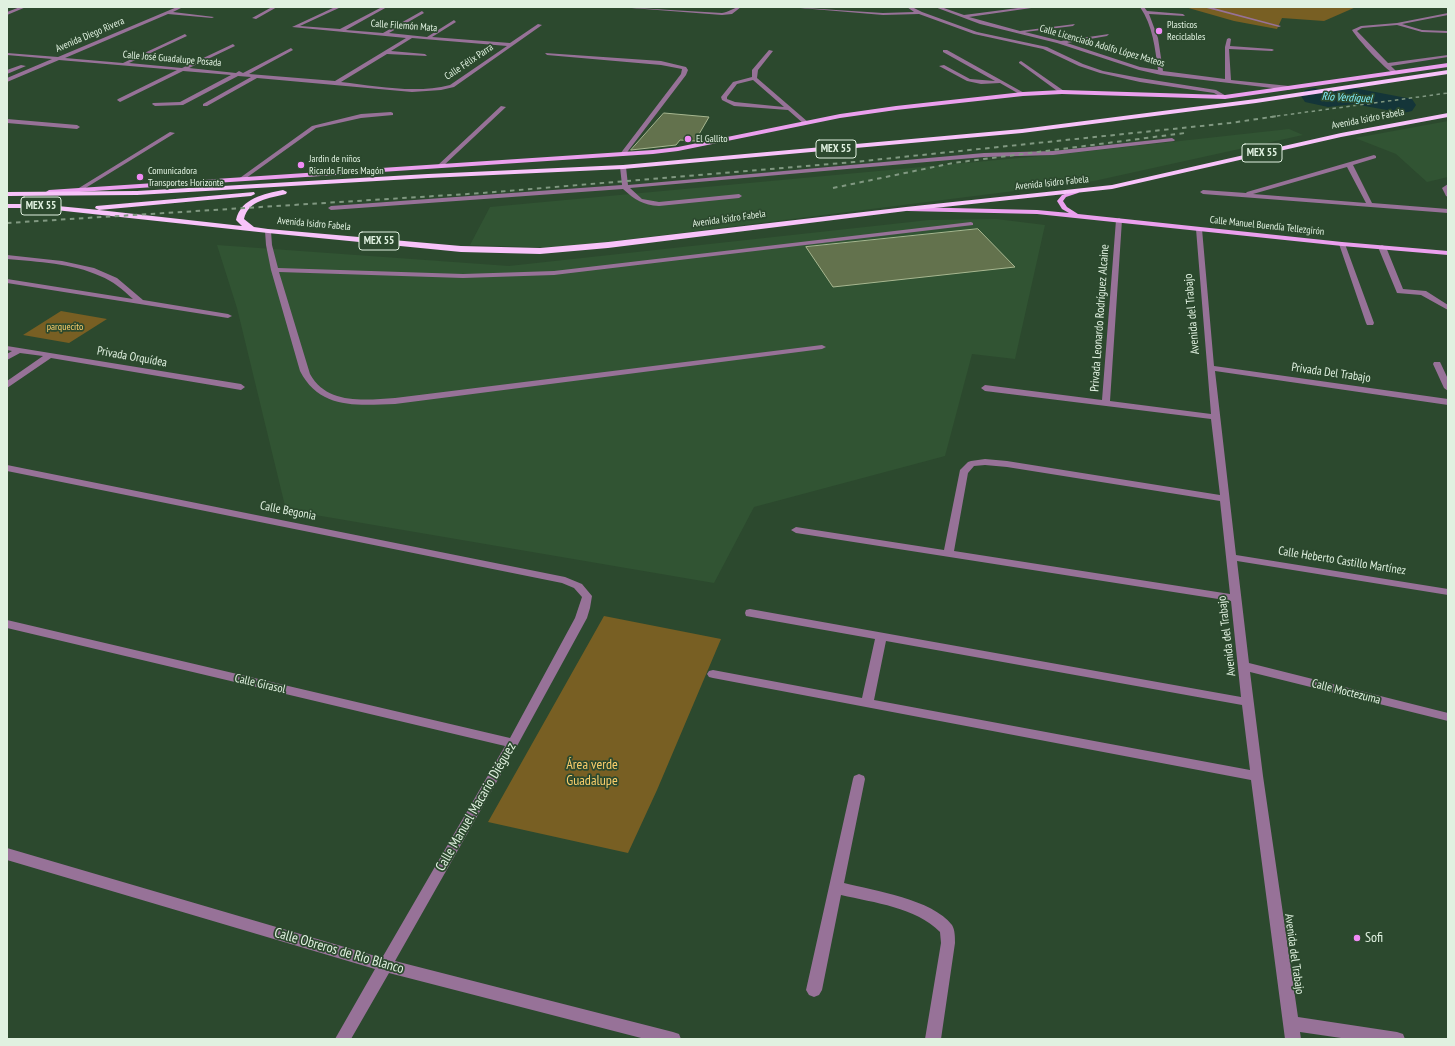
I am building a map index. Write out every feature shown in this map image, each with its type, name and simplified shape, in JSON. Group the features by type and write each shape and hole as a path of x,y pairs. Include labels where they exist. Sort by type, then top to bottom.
{"highway":[{"name":"MEX 55","path":"7,194 138,193 623,167 1022,131 1256,100 1448,72"},
{"path":"1140,115 1182,104 1225,97"},
{"name":"Avenida Isidro Fabela","path":"7,206 37,206 268,231 461,249 540,251 608,245 906,209 1076,192 1133,183 1341,135 1448,115"},
{"path":"7,214 75,210 531,172"},
{"path":"251,229 240,220 242,211 260,198 283,192"}],"main road":[{"name":"MEX 55","path":"24,194 623,154 678,149 806,123 883,110 1023,94 1062,92 1225,97 1448,65"},
{"name":"Calle Manuel Buendía Tellezgirón","path":"1076,192 1064,196 1060,201 1064,208 1085,217"},
{"name":"Calle Manuel Buendía Tellezgirón","path":"906,209 1002,211 1085,217 1342,244 1448,253"}],"street":[{"path":"7,14 24,7"},
{"name":"Avenida Diego Rivera","path":"7,80 181,7"},
{"path":"254,18 276,7"},
{"name":"Calle Filemón Mata","path":"339,7 294,27 512,44"},
{"path":"341,31 384,7"},
{"path":"620,7 722,14 730,13 739,7"},
{"path":"791,7 883,14 920,13"},
{"name":"Calle Licenciado Adolfo López Mateos","path":"908,7 920,13 976,33 1046,48 1080,65 1102,72 1140,80 1216,92 1225,97"},
{"name":"Calle Licenciado Adolfo López Mateos","path":"937,7 1016,32 1059,42 1139,68 1161,73 1289,88"},
{"path":"964,16 1036,7"},
{"path":"1142,7 1146,12 1154,34 1161,73"},
{"path":"1205,7 1279,26"},
{"path":"385,34 422,12"},
{"path":"1146,12 1183,15"},
{"path":"167,13 212,17"},
{"path":"1394,72 1358,36 1354,30 1361,27 1397,24 1448,14"},
{"path":"429,37 454,21"},
{"path":"1397,24 1422,31 1448,32"},
{"name":"Calle Félix Parra","path":"336,83 415,90 441,90 452,86 540,25"},
{"path":"1016,32 1073,26"},
{"path":"124,64 185,35"},
{"path":"1059,42 1107,35"},
{"path":"336,83 412,36"},
{"path":"1228,81 1227,47 1229,39"},
{"path":"120,100 184,68 233,46"},
{"path":"1227,47 1272,50"},
{"path":"155,104 181,104 291,49"},
{"path":"754,78 755,70 771,51"},
{"path":"945,51 998,82 1023,94"},
{"path":"384,52 425,55"},
{"name":"Avenida Diego Rivera","path":"32,62 52,53"},
{"name":"Calle José Guadalupe Posada","path":"7,54 184,68 336,83"},
{"path":"547,54 661,63 684,68 684,74 623,154"},
{"path":"1386,65 1448,56"},
{"path":"1021,62 1062,92"},
{"path":"7,72 26,64"},
{"path":"942,66 967,81 998,82"},
{"path":"205,105 258,75"},
{"path":"754,78 735,83 724,97 725,100 734,104 790,109"},
{"path":"754,78 806,123"},
{"path":"440,166 503,107"},
{"path":"240,180 314,127 361,116 391,114"},
{"path":"7,121 77,127"},
{"path":"77,191 172,133"},
{"path":"331,208 625,187 984,155 1053,153 1172,140"},
{"path":"1242,195 1374,157"},
{"path":"1349,164 1370,205"},
{"path":"623,167 625,187 639,201 648,204 739,196"},
{"path":"1447,187 1448,195"},
{"path":"1203,192 1448,211"},
{"name":"Privada Leonardo Rodríguez Alcaine","path":"1118,220 1106,403 1215,417"},
{"path":"275,270 463,276 539,274 971,224"},
{"name":"Avenida del Trabajo","path":"1199,229 1215,417 1248,702 1293,1039"},
{"path":"268,231 269,245 275,270 304,372 310,383 320,392 338,399 364,402 395,401 822,348"},
{"path":"1342,244 1370,323"},
{"path":"1382,247 1400,291 1423,293 1448,308"},
{"path":"7,257 68,265 100,273 114,279 141,302"},
{"path":"7,281 228,316"},
{"name":"Privada Orquídea","path":"7,348 241,387"},
{"path":"7,358 19,350"},
{"path":"7,385 50,355"},
{"path":"1437,364 1448,388"},
{"name":"Privada Del Trabajo","path":"1210,368 1448,402"},
{"path":"985,388 1106,403"},
{"path":"948,554 964,472 971,464 985,462 1007,464 1225,499"},
{"name":"Calle Begonia","path":"7,468 565,580"},
{"path":"796,530 1236,598"},
{"name":"Calle Heberto Castillo Martínez","path":"1232,556 1448,592"},
{"name":"Calle Manuel Macario Diéguez","path":"343,1039 384,965 513,743 586,608 586,596 578,586 565,580"},
{"path":"750,613 1248,702"},
{"name":"Calle Girasol","path":"7,624 513,743"},
{"path":"867,703 881,636"},
{"name":"Calle Moctezuma","path":"1244,666 1448,717"},
{"path":"713,674 1257,776"},
{"path":"814,990 835,886 859,780"},
{"name":"Calle Obreros de Río Blanco","path":"7,854 384,965 673,1039"},
{"path":"835,886 916,908 935,918 947,930 948,943 933,1039"},
{"path":"1290,1023 1397,1039"}],"shaded area":[{"path":"1448,121 1448,177 1427,182 1396,154 1355,138"},
{"path":"1289,129 1303,135 1094,181 561,248 470,245 490,207 1062,154"},
{"path":"996,219 1045,225 1015,359 972,354 945,456 754,507 714,583 286,510 237,308 217,245 509,266 929,220"}],"green space":[{"path":"1185,7 1356,7 1324,21 1282,18 1277,29 1234,21"},
{"name":"parquecito","path":"61,311 107,319 69,343 23,335"},
{"name":"Área verde Guadalupe","path":"604,616 721,639 657,790 628,853 488,822"}],"building":[{"path":"664,113 709,117 695,141 680,140 676,145 631,150"},
{"path":"978,229 1015,267 833,287 806,247"}],"waterway":[{"name":"Río Verdiguel","path":"1314,96 1328,99 1354,96 1403,105"}],"railway":[{"path":"1270,117 1448,93"},
{"path":"7,223 483,193 854,162 1230,123 1278,116"},
{"path":"833,188 953,163 1185,133"}],"place":[{"name":"Plasticos Reciclables","path":"1159,31"},
{"name":"El Gallito","path":"688,139"},
{"name":"Jardin de niños Ricardo Flores Magón","path":"301,165"},
{"name":"Comunicadora Transportes Horizonte","path":"140,177"},
{"name":"Sofi","path":"1357,938"}]}
